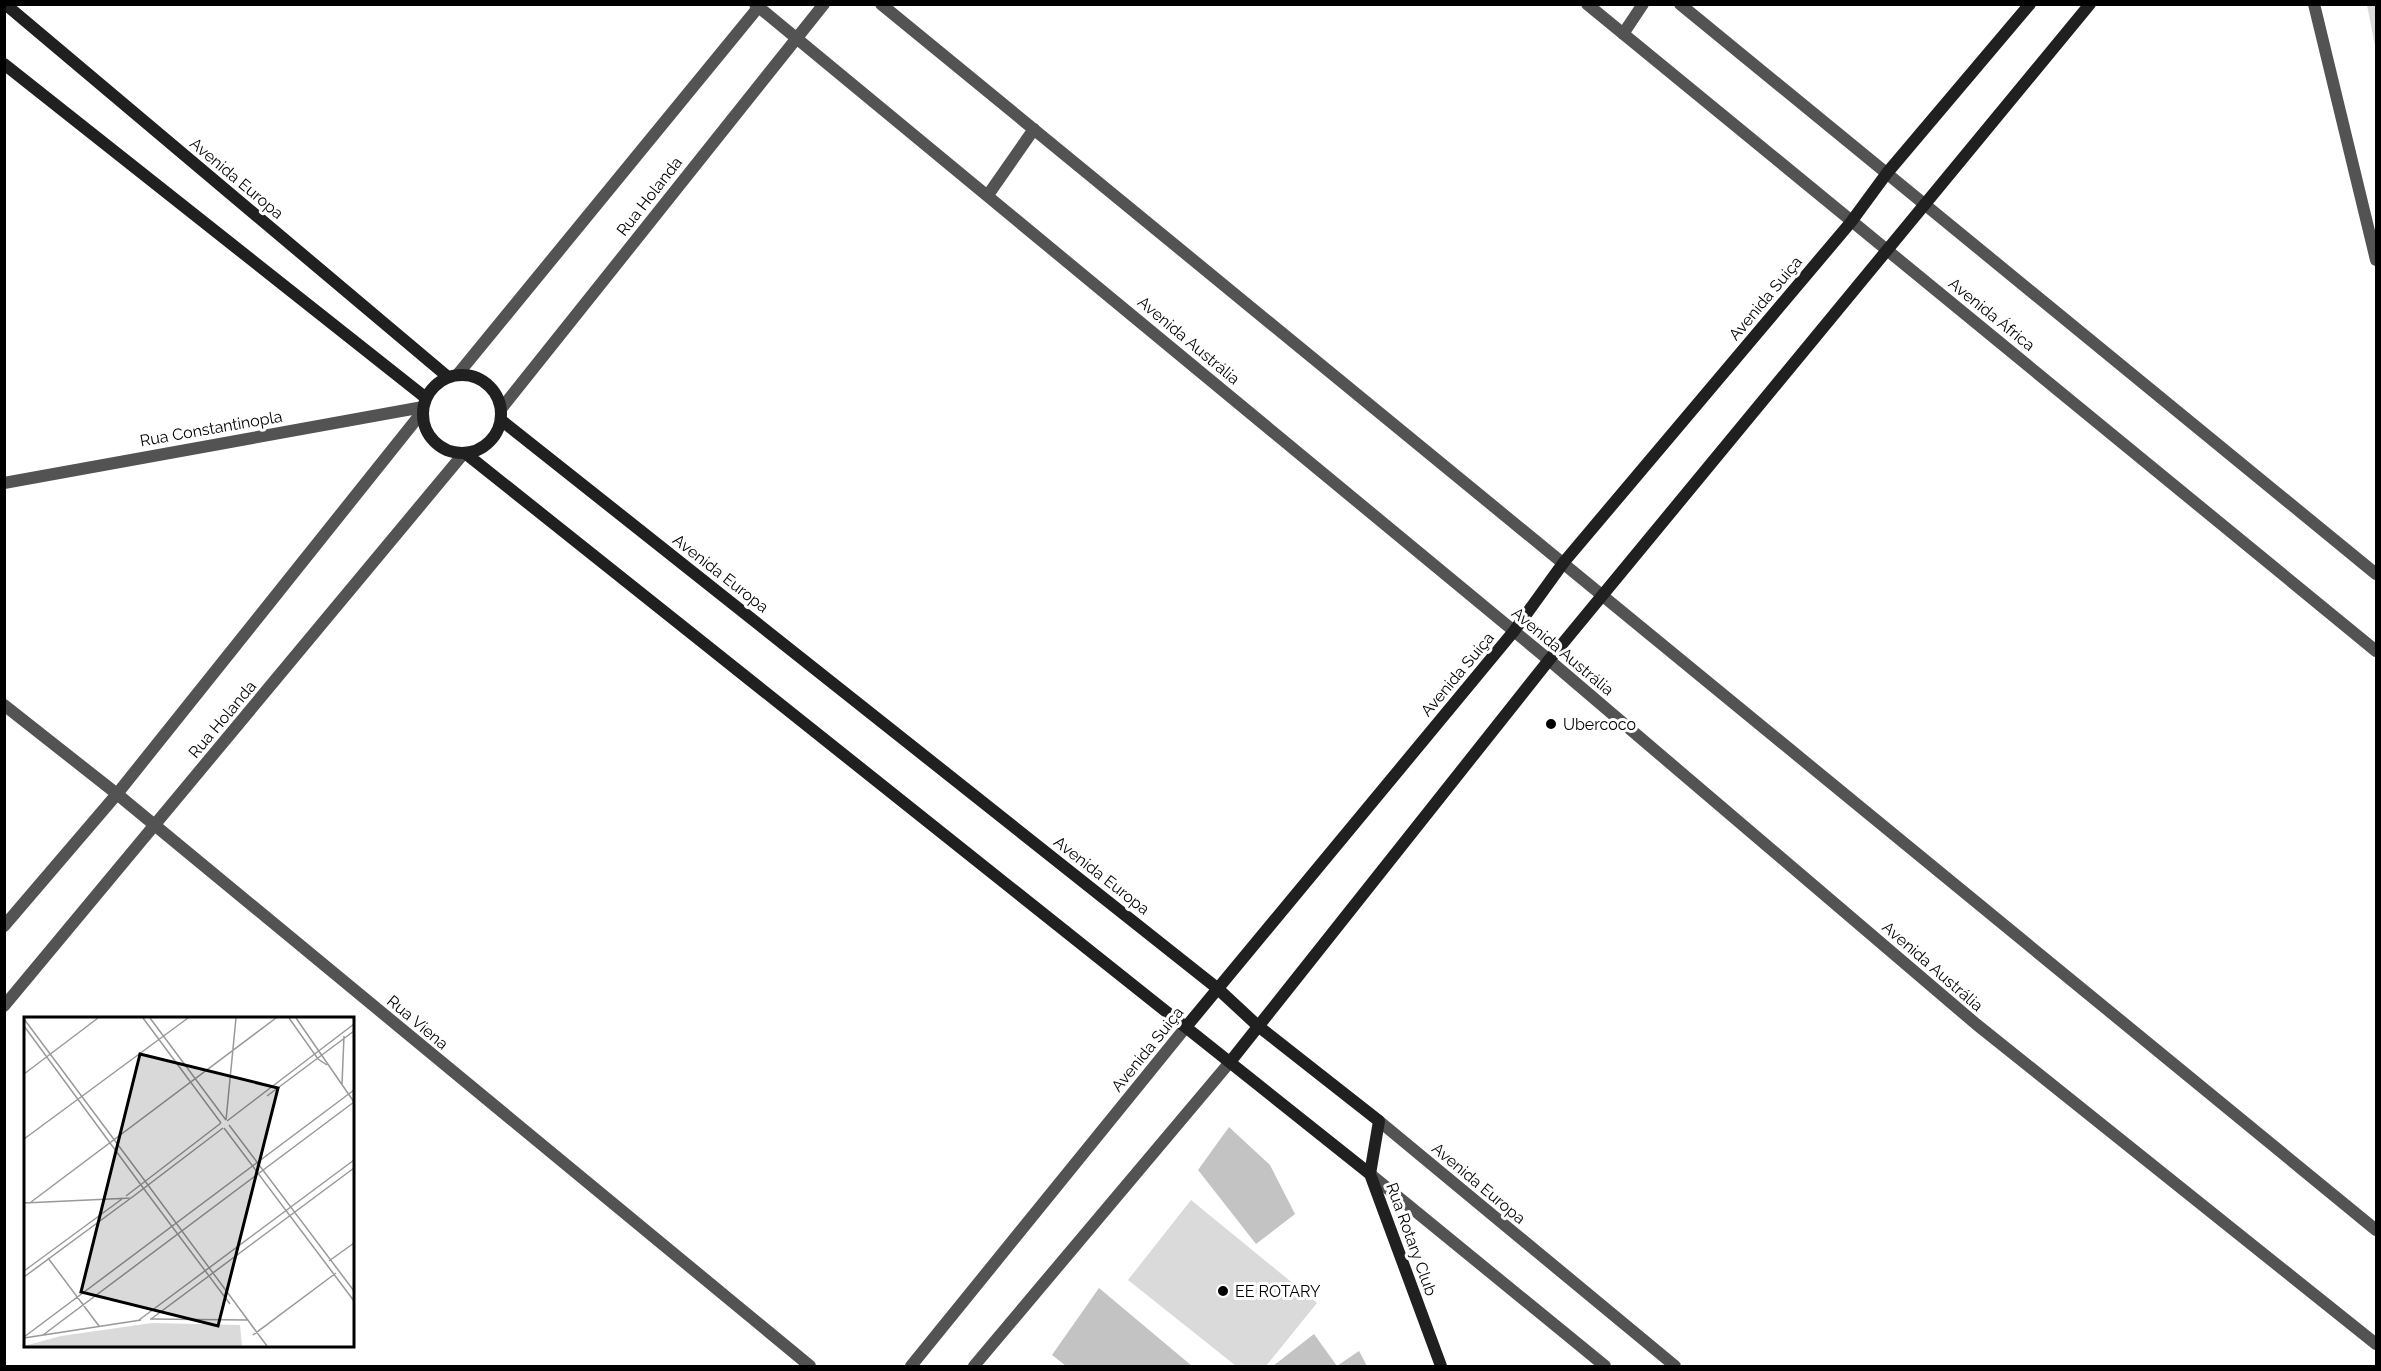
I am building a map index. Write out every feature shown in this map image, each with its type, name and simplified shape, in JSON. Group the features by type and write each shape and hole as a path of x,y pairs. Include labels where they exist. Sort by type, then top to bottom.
{"main road":[{"name":"Avenida Europa","path":"5,4 453,376"},
{"name":"Avenida Suiça","path":"1186,1027 1514,631 1564,562 1851,222 1887,173 2030,4"},
{"path":"1230,1062 1549,660 2090,4"},
{"path":"4,64 424,405"},
{"path":"453,376 482,380 491,387 498,398 501,415 493,439 475,451 465,453 442,448 434,441 424,423 424,405 435,385 453,376"},
{"name":"Avenida Europa","path":"501,415 1217,988 1258,1026 1379,1121"},
{"path":"465,453 1370,1174"},
{"name":"Rua Rotary Club","path":"1379,1121 1370,1174 1441,1366"}],"street":[{"name":"Rua Holanda","path":"501,415 824,4"},
{"path":"881,4 2376,1230"},
{"name":"Avenida África","path":"1587,4 2376,651"},
{"path":"1623,34 1643,4"},
{"path":"1680,4 2376,574"},
{"path":"2314,4 2376,260"},
{"name":"Rua Holanda","path":"453,376 759,6"},
{"name":"Avenida Austrália","path":"759,6 1549,660 1976,1024 2376,1344"},
{"path":"988,195 1034,129"},
{"path":"4,926 117,794 424,405"},
{"name":"Rua Constantinopla","path":"4,483 424,405"},
{"name":"Rua Holanda","path":"4,1006 465,453"},
{"name":"Rua Viena","path":"4,705 117,794 810,1366"},
{"name":"Avenida Suiça","path":"911,1366 1186,1027"},
{"path":"974,1366 1230,1062"},
{"name":"Avenida Europa","path":"1379,1121 1674,1366"},
{"path":"1370,1174 1605,1366"}],"shaded area":[{"path":"2367,5 2376,5 2376,51"},
{"name":"EE ROTARY","path":"1191,1200 1317,1303 1266,1366 1236,1366 1128,1280"}],"building":[{"name":"EE ROTARY","path":"1229,1127 1270,1165 1295,1214 1256,1244 1198,1170"},
{"path":"1099,1288 1192,1366 1066,1366 1052,1355"},
{"name":"EE ROTARY","path":"1314,1334 1337,1366 1273,1366"},
{"path":"1359,1351 1367,1366 1337,1366"}],"place":[{"name":"Ubercoco","path":"1551,724"},
{"name":"EE ROTARY","path":"1223,1291"}]}
